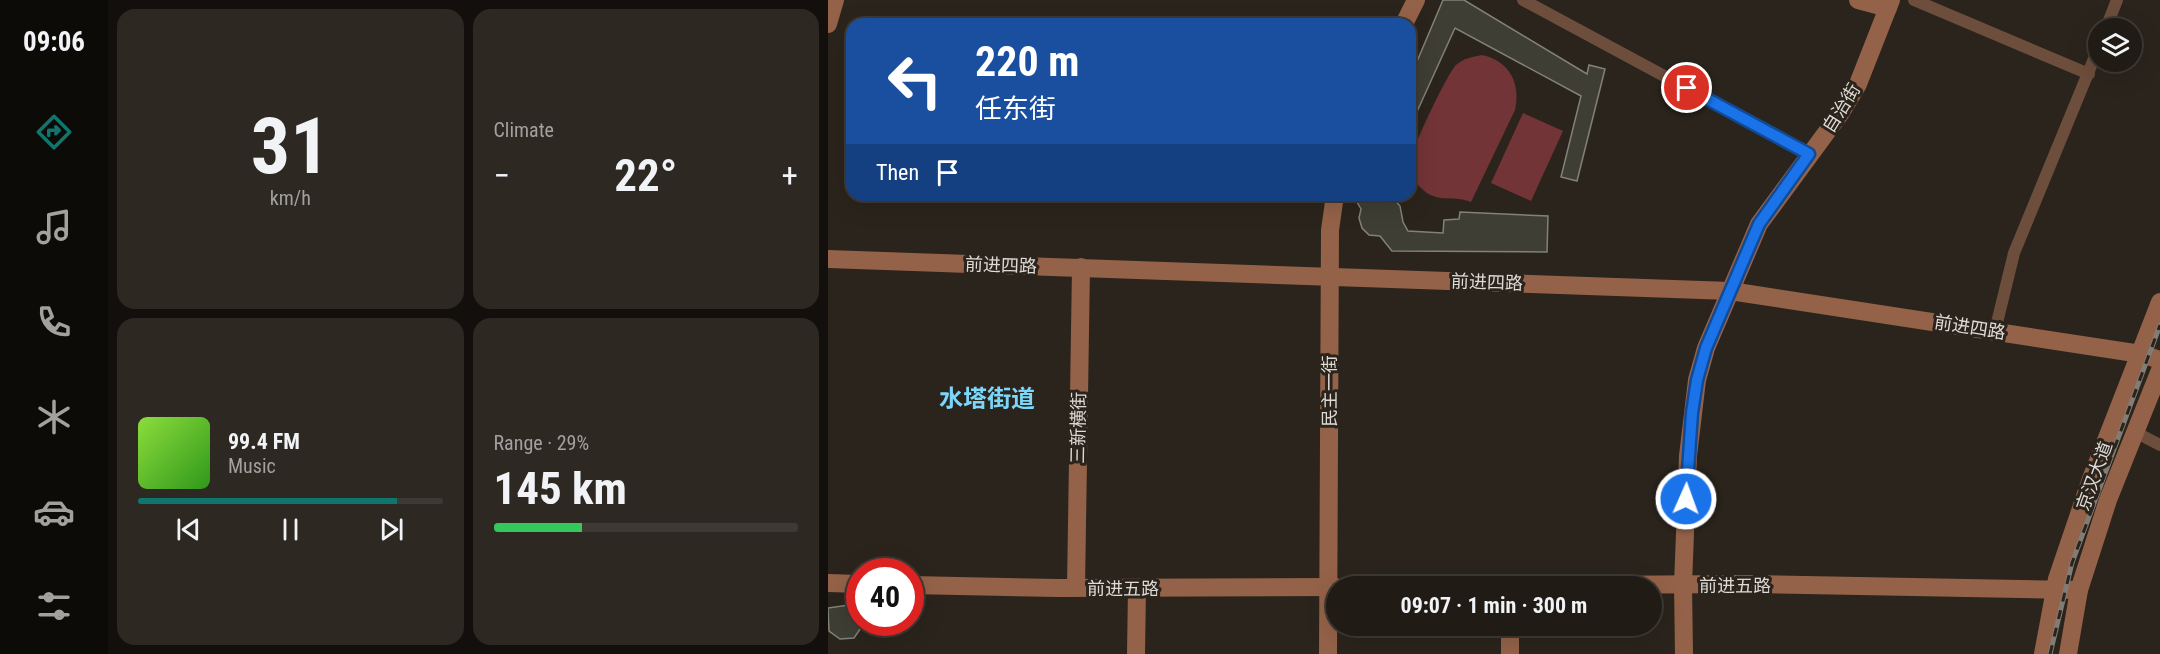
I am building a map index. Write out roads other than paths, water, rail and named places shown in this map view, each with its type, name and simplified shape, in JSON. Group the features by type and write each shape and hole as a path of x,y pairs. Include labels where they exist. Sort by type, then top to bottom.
{"street":[{"path":"828,24 835,0"},
{"path":"1407,18 1416,0"},
{"path":"1523,0 1809,154"},
{"path":"1858,0 1890,4"},
{"path":"1914,0 2089,74 2014,253 1995,331"},
{"path":"2110,18 2117,0"},
{"name":"自治街","path":"1684,654 1683,585 1688,456 1697,380 1706,348 1759,224 1840,114 1858,84 1890,4"},
{"name":"民主一街","path":"1332,576 1329,230 1334,201"},
{"name":"前进四路","path":"828,259 1730,291 2141,354 2160,360"},
{"name":"三新横街","path":"1076,588 1081,267"},
{"name":"京汉大道","path":"2043,654 2055,590 2091,479 2160,302"},
{"name":"京汉大道","path":"2068,654 2079,590 2108,500 2160,370"},
{"path":"2135,432 2160,445"},
{"path":"828,583 846,584"},
{"name":"前进五路","path":"924,585 1076,588 1326,587"},
{"name":"前进五路","path":"1662,585 2079,590"},
{"path":"1136,654 1137,588"},
{"name":"民主一街","path":"1328,654 1329,636"},
{"path":"1510,636 1510,654"}],"railway":[{"path":"2050,654 2072,563 2160,325"}],"district":[{"name":"水塔街道","path":"987,399"}]}
